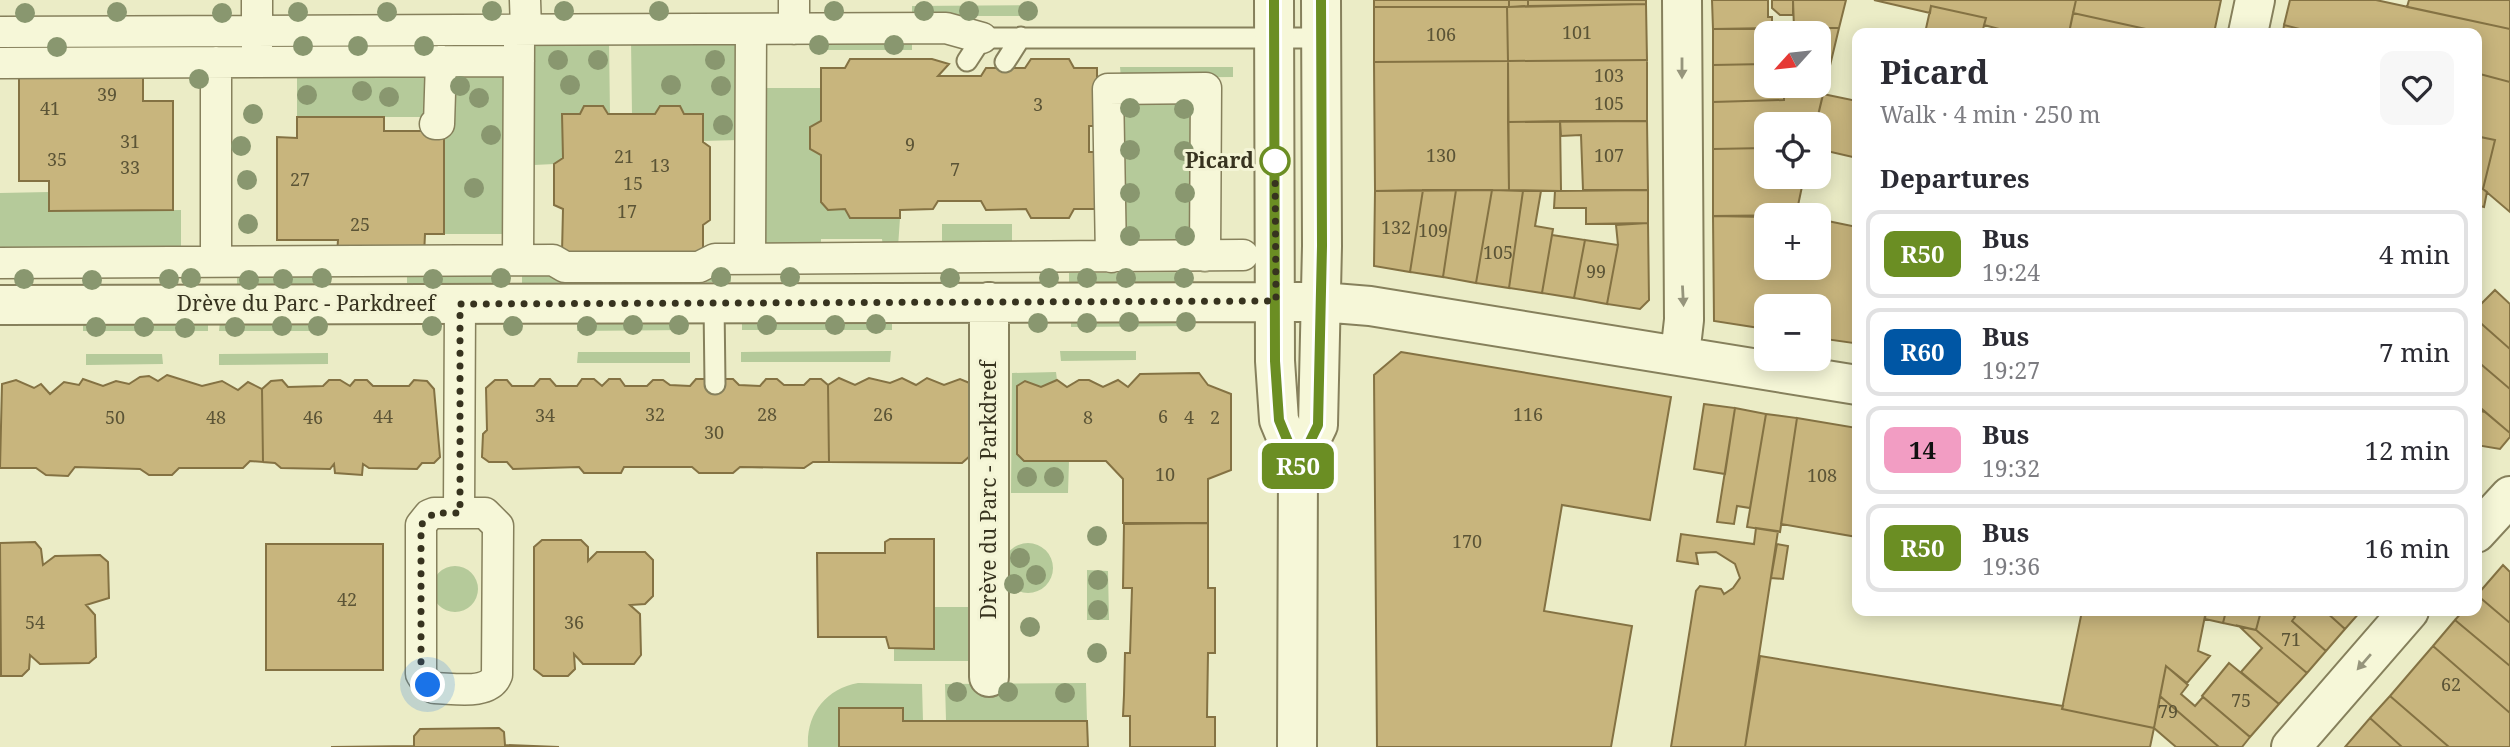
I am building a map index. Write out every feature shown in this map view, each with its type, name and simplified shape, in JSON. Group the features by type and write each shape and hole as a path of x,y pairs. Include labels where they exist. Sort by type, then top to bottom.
{"street":[{"path":"257,0 257,62"},
{"path":"518,260 519,61 526,0"},
{"path":"1274,0 1275,361 1279,420 1298,466 1297,747"},
{"path":"1298,466 1318,425 1321,303 1321,0"},
{"path":"1680,355 1684,320 1682,0"},
{"path":"2249,28 2255,0"},
{"path":"0,32 522,30 620,35 751,29 794,14 948,28 975,50"},
{"path":"750,259 751,29"},
{"path":"435,124 439,124 440,61"},
{"path":"0,63 519,61"},
{"path":"216,62 216,261"},
{"path":"1111,257 1108,83 1206,88 1213,97 1205,256"},
{"path":"0,263 553,260 565,267 699,267 715,259 1243,254"},
{"name":"Drève du Parc - Parkdreef","path":"0,305 1276,301 1370,306 1852,384"},
{"name":"Drève du Parc - Parkdreef","path":"989,302 989,677"},
{"path":"460,304 460,513"},
{"path":"2482,487 2510,494 2482,526"},
{"path":"434,513 460,513 485,513 495,520 498,526 497,675 495,681 484,688 434,688 428,685 421,674 421,525 434,513"},
{"path":"2291,747 2405,616"}],"lane":[{"path":"1005,62 1021,37"},
{"path":"975,50 1021,37 1321,38"},
{"path":"714,303 715,384"}],"green space":[{"path":"1034,5 1034,16 912,16 912,6"},
{"path":"738,39 739,140 703,141 680,106 661,106 655,114 632,115 631,40"},
{"path":"811,39 912,39 912,50 811,50"},
{"path":"533,40 609,40 610,115 603,106 584,106 580,114 562,114 563,158 554,164 534,165"},
{"path":"1120,67 1233,67 1233,77 1121,78"},
{"path":"435,74 435,117 297,117 297,75"},
{"path":"508,74 509,234 444,234 445,75"},
{"path":"763,88 821,88 821,121 810,149 821,155 821,202 828,210 845,209 850,218 900,218 898,247 883,247 882,239 821,239 821,246 765,246"},
{"path":"1190,98 1191,241 1124,241 1124,99"},
{"path":"49,192 49,211 181,210 181,252 0,252 0,193"},
{"path":"942,224 1012,224 1012,247 942,247"},
{"path":"731,272 731,282 522,283 522,273"},
{"path":"1191,272 1191,283 1069,283 1069,273"},
{"path":"237,273 331,273 331,284 237,284"},
{"path":"509,273 510,283 407,284 407,274"},
{"path":"1192,317 1192,326 1071,327 1071,318"},
{"path":"892,319 892,330 742,330 742,320"},
{"path":"83,321 208,321 208,331 83,331"},
{"path":"220,321 325,321 325,331 219,331"},
{"path":"577,321 688,321 688,330 577,331"},
{"path":"891,351 890,362 741,362 741,352"},
{"path":"1060,351 1136,351 1136,360 1061,361"},
{"path":"578,352 690,352 690,363 577,363"},
{"path":"328,353 328,364 219,365 219,354"},
{"path":"86,354 162,354 163,364 86,365"},
{"path":"1056,372 1057,380 1041,387 1025,381 1017,386 1017,453 1024,461 1069,461 1068,493 1011,493 1012,373"},
{"path":"1028,543 1046,550 1053,568 1046,586 1028,593 1010,586 1003,568 1010,550"},
{"path":"455,566 471,573 478,589 471,605 455,612 439,605 432,589 439,573"},
{"path":"1087,570 1108,571 1109,620 1087,620"},
{"path":"934,607 977,607 978,661 894,661 894,649 934,648"},
{"path":"858,683 922,684 923,721 903,721 903,708 839,708 839,747 808,747 810,724 820,705 836,691"},
{"path":"1086,683 1087,721 946,720 945,684"}],"building":[{"path":"1374,0 1509,0 1509,7 1374,7"},
{"path":"1509,0 1528,0 1528,6 1509,7"},
{"path":"1528,0 1646,0 1646,4 1528,6"},
{"path":"1712,0 1768,0 1768,17 1772,17 1772,21 1754,21 1754,29 1713,29"},
{"path":"1772,0 1793,0 1793,15 1780,15 1772,8"},
{"path":"1793,0 1846,0 1839,28 1831,28 1831,21 1794,21"},
{"path":"1874,0 2076,0 2070,28 1995,28 1984,25 1986,18 1931,6 1930,13"},
{"path":"2076,0 2221,0 2215,28 2141,28 2073,13"},
{"path":"2290,0 2376,0 2510,29 2510,82 2482,75 2482,28 2296,28 2284,25"},
{"path":"2409,0 2510,0 2510,29 2407,7"},
{"path":"1646,4 1647,60 1508,61 1507,7"},
{"path":"1931,6 1986,18 1983,28 1926,28"},
{"path":"1374,7 1507,7 1508,61 1374,62"},
{"path":"2073,13 2141,28 2070,28"},
{"path":"1754,28 1754,64 1713,65 1713,29"},
{"path":"1831,28 1839,28 1831,61"},
{"path":"850,59 932,59 949,64 938,76 981,76 986,68 1025,68 1031,59 1069,59 1074,68 1097,68 1097,126 1089,126 1089,152 1097,152 1097,209 1074,209 1069,218 1031,218 1026,209 986,210 981,201 938,201 933,209 900,210 900,218 850,218 845,209 828,210 821,202 821,155 810,149 810,127 821,121 821,68 845,68"},
{"path":"1647,60 1647,121 1508,122 1508,61"},
{"path":"1508,61 1509,190 1375,191 1374,62"},
{"path":"1754,64 1754,98 1784,100 1713,102 1713,65"},
{"path":"19,71 143,71 143,101 173,101 173,210 49,211 49,181 19,181"},
{"path":"2482,75 2510,82 2510,212 2483,189 2495,140 2482,137"},
{"path":"1831,96 1852,100 1852,157 1831,152 1831,112 1819,112 1822,98 1831,98"},
{"path":"1822,98 1819,112 1754,112 1754,148 1713,149 1713,102"},
{"path":"584,106 603,106 608,114 655,114 660,106 680,106 684,114 703,114 703,142 710,147 710,220 703,225 703,253 562,253 563,209 554,205 554,164 563,158 562,114 580,114"},
{"path":"297,117 384,117 384,131 444,131 444,234 425,234 424,255 337,254 338,240 277,240 277,137 297,138"},
{"path":"1560,121 1647,121 1648,190 1583,190 1581,135 1561,136"},
{"path":"1560,121 1561,191 1509,190 1508,122"},
{"path":"2482,137 2495,140 2483,189 2487,192 2482,206"},
{"path":"1754,148 1754,189 1801,189 1799,203 1754,203 1754,216 1713,216 1713,149"},
{"path":"1423,190 1456,190 1443,277 1410,272"},
{"path":"1423,190 1410,272 1374,266 1375,191"},
{"path":"1456,190 1492,190 1476,283 1443,277"},
{"path":"1492,190 1523,191 1509,288 1476,283"},
{"path":"1648,190 1648,223 1586,224 1586,208 1554,208 1555,191"},
{"path":"1523,191 1541,191 1535,226 1553,229 1542,293 1509,288"},
{"path":"1713,216 1754,217 1754,280 1831,280 1831,222 1852,226 1852,343 1831,340 1831,294 1754,294 1754,327 1714,321"},
{"path":"1648,223 1649,300 1640,309 1607,304 1618,245 1616,225"},
{"path":"1552,235 1585,240 1574,298 1542,293"},
{"path":"1585,240 1618,245 1607,304 1574,298"},
{"path":"2495,290 2510,304 2510,349 2482,324 2482,303"},
{"path":"2482,324 2510,349 2510,389 2482,365"},
{"path":"1401,352 1671,397 1650,520 1562,505 1544,611 1632,626 1611,747 1377,747 1374,375"},
{"path":"2482,365 2510,389 2510,433 2482,409"},
{"path":"1199,373 1208,385 1231,394 1231,470 1208,479 1208,523 1123,523 1123,479 1106,461 1024,461 1017,454 1017,386 1025,381 1041,387 1057,380 1067,387 1079,380 1089,380 1103,387 1118,380 1128,387 1140,374"},
{"path":"167,375 202,386 222,381 238,390 248,382 262,389 263,462 250,461 243,468 179,468 172,475 149,475 140,469 75,467 68,476 46,475 36,468 0,468 2,384 16,380 34,388 41,384 50,394 64,382 79,385 83,379 103,386 116,381 129,384 140,377 149,376 158,381"},
{"path":"839,378 855,385 869,378 890,383 902,378 916,385 927,378 944,385 960,379 972,384 971,455 962,463 829,462 828,385"},
{"path":"540,379 550,379 556,386 577,386 582,379 594,379 602,386 609,379 620,379 625,386 647,386 653,380 663,380 670,385 690,386 696,379 733,379 739,385 760,386 766,379 777,379 784,385 804,385 810,379 821,379 828,385 829,462 813,462 804,468 740,467 733,473 699,473 692,467 624,467 621,473 584,473 579,467 513,469 507,462 489,462 482,457 483,434 487,430 486,388 495,380 507,380 512,386 534,386"},
{"path":"282,380 288,387 323,386 329,380 340,380 350,386 355,380 367,380 373,386 409,386 414,380 427,381 434,389 440,457 434,463 422,463 417,469 369,468 363,464 362,475 335,473 334,464 330,469 281,468 275,463 263,462 262,389 271,381"},
{"path":"1704,404 1735,408 1725,474 1694,469"},
{"path":"1735,408 1766,414 1750,508 1737,506 1734,524 1717,522"},
{"path":"2482,411 2510,433 2510,437 2500,449 2482,446"},
{"path":"1766,414 1797,418 1780,532 1747,527"},
{"path":"1797,418 1852,427 1852,536 1781,524"},
{"path":"1208,523 1208,588 1215,588 1215,653 1208,653 1207,717 1215,717 1215,747 1130,747 1130,716 1123,716 1125,653 1130,653 1132,588 1123,588 1124,524"},
{"path":"1756,528 1778,531 1745,747 1671,747 1696,591 1700,586 1721,589 1724,594 1733,588 1740,578 1735,564 1716,552 1696,553 1698,564 1677,561 1681,534 1754,544"},
{"path":"890,539 934,539 934,649 889,648 886,637 818,637 817,553 885,553 885,542"},
{"path":"542,540 581,540 588,547 588,561 597,552 645,552 653,560 653,596 645,604 630,605 640,614 641,655 634,664 583,664 574,654 575,669 568,676 543,676 534,669 534,547"},
{"path":"35,542 41,549 43,565 55,556 100,555 108,562 109,598 86,605 95,615 96,657 89,663 40,664 30,655 29,669 22,676 1,676 0,543"},
{"path":"266,544 383,544 383,670 266,670"},
{"path":"1777,544 1788,546 1783,579 1771,578"},
{"path":"2503,565 2510,572 2510,623 2482,599 2482,589"},
{"path":"2482,599 2510,623 2510,666 2455,620 2459,616 2482,616"},
{"path":"2081,616 2205,616 2198,651 2210,656 2187,683 2166,666 2154,728 2062,709"},
{"path":"2205,616 2225,616 2223,623 2205,619"},
{"path":"2225,616 2260,616 2256,630 2223,623"},
{"path":"2260,616 2294,616 2292,621 2326,651 2307,673 2256,630"},
{"path":"2331,616 2345,629 2326,651 2292,621 2295,617"},
{"path":"2331,616 2357,616 2345,629"},
{"path":"2455,620 2510,666 2510,713 2433,646"},
{"path":"2239,626 2256,630 2307,673 2279,704 2241,672 2262,648"},
{"path":"2433,646 2510,713 2510,747 2449,747 2390,696"},
{"path":"1760,656 2063,706 2062,709 2154,728 2150,747 1745,747"},
{"path":"2229,663 2279,704 2250,737 2202,696"},
{"path":"2166,666 2188,685 2181,694 2195,706 2203,697 2250,737 2242,747 2219,747 2160,696"},
{"path":"2160,696 2219,747 2176,747 2154,728"},
{"path":"2390,696 2449,747 2402,747 2370,718"},
{"path":"839,708 903,708 903,721 1087,721 1088,747 839,747"},
{"path":"2370,718 2402,747 2345,747"},
{"path":"499,728 504,732 505,745 559,747 331,747 414,746 414,736 420,729"}],"bus line":[{"name":"R50","path":"1274,0 1275,361 1279,420 1298,466 1318,425 1322,246 1321,0"}],"place":[{"name":"Picard","path":"1275,161"}],"route":[{"path":"428,685 421,674 421,525 434,513 460,513 460,304 1276,301 1275,161"}]}
